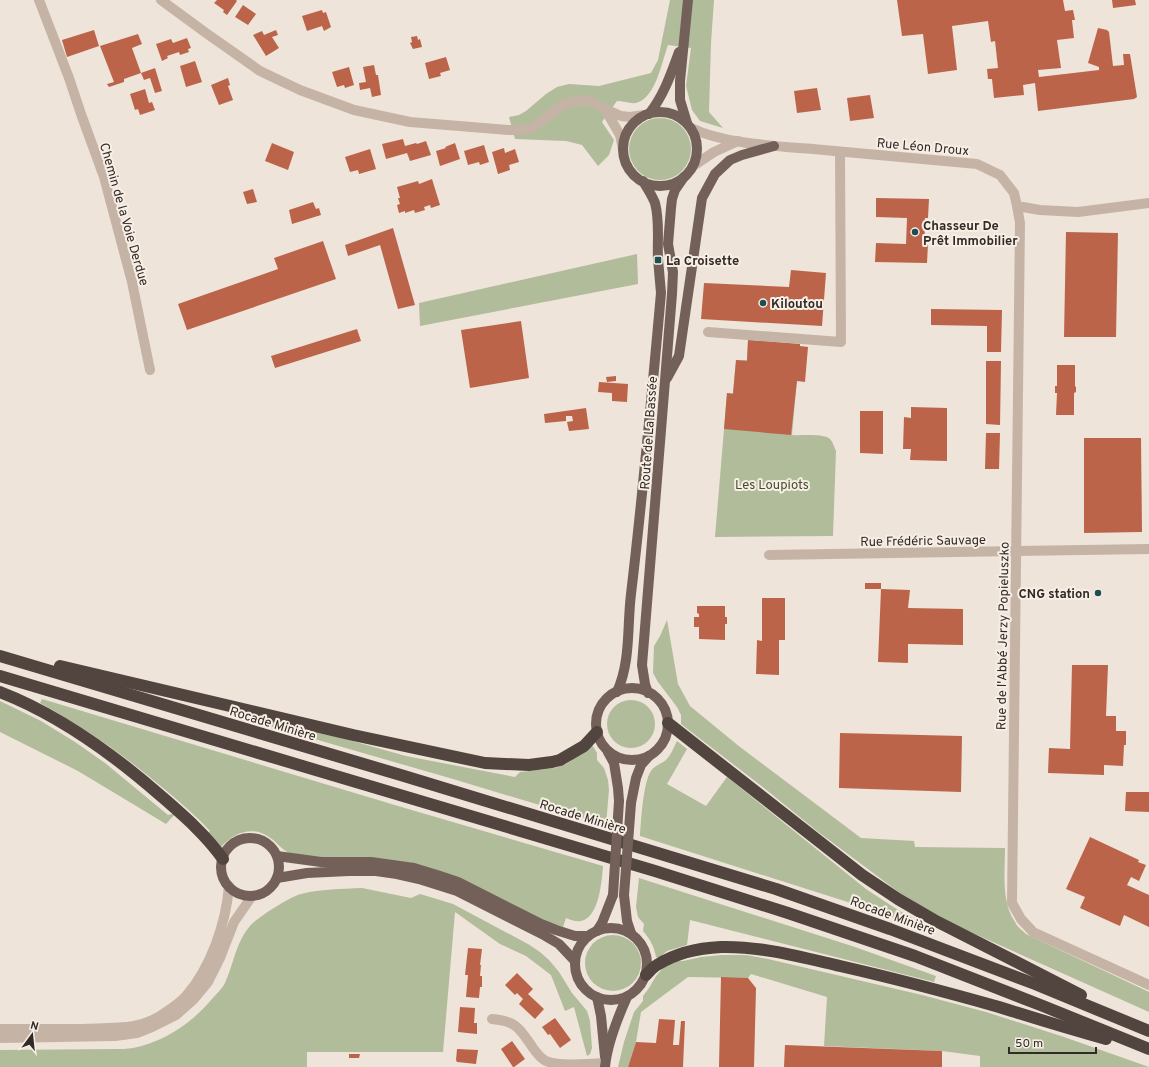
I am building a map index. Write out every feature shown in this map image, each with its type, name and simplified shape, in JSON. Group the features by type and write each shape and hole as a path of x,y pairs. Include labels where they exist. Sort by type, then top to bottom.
{"highway":[{"path":"0,653 353,735 485,763 529,765 560,760 584,746 597,732"},
{"name":"Rocade Minière","path":"0,656 776,889 890,929 1035,984 1149,1031"},
{"path":"0,676 654,871 788,913 915,956 1043,1006 1149,1050"},
{"path":"0,692 11,696 77,731 111,755 194,824 223,859"},
{"path":"668,723 856,870 898,899 934,920 1086,997 1089,1006"},
{"path":"646,975 656,965 686,952 721,947 740,947 765,950 876,974 1149,1050"}],"main road":[{"path":"684,39 665,90 655,106 647,115 633,124 629,129 624,142 623,149 629,168 635,176 643,182 653,185 664,186 675,183 684,177 693,166 696,157 697,147 695,137 689,126 680,100 680,81 688,0"},
{"path":"647,115 657,112 673,114 681,118 689,126"},
{"path":"665,382 679,356 702,198 715,174 730,160 774,146"},
{"name":"Route de La Bassée","path":"648,693 642,665 672,294 673,272 668,244 672,199 675,190 684,177"},
{"name":"Route de La Bassée","path":"617,692 622,681 626,657 661,293 658,260 657,213 652,197 643,182"},
{"path":"631,933 627,921 624,895 631,804 640,765 657,750 663,742 667,733 668,723 664,708 648,693 633,689 617,692 607,699 600,708 596,720 599,739 607,750 624,759 641,759 649,756"},
{"path":"277,856 321,862 371,862 414,868 458,882 541,924 575,936 592,933 608,928 620,929 631,933 639,940 645,949 648,960 644,981 637,990 628,997 617,1000 607,1000 596,997 587,991 580,982 576,972 575,961 577,951 582,943 592,933 602,923 613,894 619,801 614,763 607,750"},
{"path":"248,838 261,840 273,849 277,856 279,868 277,878 274,884 260,894 252,896 242,895 229,886 225,881 222,872 223,859 233,844 238,841 248,838"},
{"path":"277,878 307,873 376,871 419,879 457,891 542,934 559,944 575,961"},
{"path":"596,997 601,1016 605,1065"},
{"path":"605,1065 615,1027 628,997"}],"street":[{"name":"Chemin de la Voie Derdue","path":"39,0 69,78 104,177 132,282 150,370"},
{"path":"162,0 206,34 260,71 300,90 354,110 410,122 508,130 524,130 532,128 564,104 580,100 591,101 621,116 630,117 647,115"},
{"path":"605,109 620,135 623,149"},
{"name":"Rue Léon Droux","path":"689,126 701,133 738,141 774,146 977,164 1000,175 1014,193 1017,206"},
{"path":"693,166 714,152 738,141"},
{"path":"708,332 841,342 840,152"},
{"path":"1017,206 1040,210 1078,212 1149,203"},
{"name":"Rue de l'Abbé Jerzy Popieluszko","path":"1017,206 1020,223 1012,903 1021,919 1033,932 1149,985"},
{"name":"Rue Frédéric Sauvage","path":"769,556 1149,549"},
{"path":"0,1029 115,1028 135,1026 150,1021 172,1008 186,996 200,979 211,955 226,912 229,886"},
{"path":"0,1038 115,1036 137,1034 176,1015 208,982 220,958 234,922 252,896"},
{"path":"492,1019 509,1022 519,1028 540,1057 552,1063 561,1065 605,1065"}],"green space":[{"path":"670,0 714,0 709,112 723,128 700,121 692,110 686,86 691,48 668,45 661,69 649,94 643,100 636,103 617,101 602,122 614,140 609,155 598,166 582,145 566,141 515,139 509,117 519,115 526,111 557,87 569,84 599,86 651,73 658,60"},
{"path":"660,118 672,121 682,127 688,137 691,149 688,161 682,171 672,177 660,180 648,177 638,171 632,161 629,149 632,137 638,127 648,121"},
{"path":"637,254 638,284 420,326 419,303"},
{"name":"Les Loupiots","path":"748,340 800,344 792,435 817,435 827,437 833,443 836,451 833,536 715,537 727,393 733,393 736,360 747,360"},
{"path":"667,620 678,684 690,706 740,747 861,838 914,841 915,847 1005,848 1004,877 1006,896 1011,914 1018,927 1026,934 1149,992 1149,1012 948,922 900,893 817,831 681,724 681,715 677,707 653,673 654,646"},
{"path":"42,699 603,866 602,880 596,906 587,918 581,921 566,918 563,927 554,925 474,887 289,853 263,833 250,831 243,832 231,838 221,847 208,833 210,831 187,808 134,764 104,742 40,703"},
{"path":"626,700 636,700 645,704 651,710 654,715 654,733 645,744 636,748 626,748 617,744 611,738 607,729 607,719 611,710 617,704"},
{"path":"0,701 41,721 75,742 105,763 168,815 176,813 166,824 78,771 0,732"},
{"path":"268,721 320,732 406,756 515,777 520,772 555,768 566,764 591,743 597,753 597,760 604,768 608,780 609,790 606,825 266,725"},
{"path":"677,741 687,749 667,784 706,806 727,777 866,889 898,910 929,927 927,931 876,911 640,836 643,802 648,777 656,766 668,758"},
{"path":"639,878 855,947 936,976 934,982 690,920 687,945 667,951 659,958 656,957 648,937 643,931 644,924 638,917 636,907"},
{"path":"362,888 411,898 420,894 453,904 528,944 540,952 559,972 572,993 587,1011 590,1021 592,1048 590,1054 587,1056 574,1007 565,1011 551,975 526,956 500,944 455,912 443,1052 307,1052 307,1067 0,1067 0,1050 128,1049 156,1041 177,1030 196,1016 221,989 224,985 243,936 248,928 259,918 283,902 301,894 324,890"},
{"path":"613,935 624,937 633,943 639,952 641,963 639,974 633,983 624,989 613,991 602,989 593,983 587,974 585,963 587,952 593,943 602,937"},
{"path":"722,955 746,955 768,959 922,995 986,1012 1064,1037 1149,1067 980,1067 980,1056 942,1051 824,1046 827,997 751,974 748,978 688,977 641,1012 636,1042 628,1067 618,1067 624,1042 634,1012 643,1001 643,996 656,976 665,966 675,961"}],"building":[{"path":"217,0 237,1 227,15 223,12 224,10 214,3"},
{"path":"897,0 1063,0 1065,11 1073,10 1075,20 1072,20 1074,38 1057,40 1061,68 1038,70 1039,77 1099,70 1099,67 1088,63 1098,28 1109,32 1113,66 1124,65 1123,54 1130,54 1137,97 1134,99 1038,111 1035,83 1023,85 1024,95 994,98 992,79 988,79 987,69 998,68 995,41 991,42 988,21 952,26 957,70 928,74 923,34 902,36"},
{"path":"1112,0 1135,0 1136,5 1113,8"},
{"path":"243,5 256,14 248,25 235,17"},
{"path":"322,10 323,13 326,12 331,27 324,31 322,26 307,31 302,16"},
{"path":"94,30 99,46 67,57 62,40"},
{"path":"276,30 278,35 272,37 279,48 266,56 253,35 262,31 264,35"},
{"path":"138,34 142,44 132,48 141,73 124,79 124,82 109,87 107,84 114,82 100,46"},
{"path":"417,36 418,40 420,39 422,47 413,49 410,43 412,42 411,37"},
{"path":"187,38 191,48 188,49 189,52 180,55 179,52 167,56 168,58 162,61 156,44 171,39 173,43"},
{"path":"446,57 450,70 440,73 441,76 429,79 425,63"},
{"path":"195,61 202,82 186,87 180,66"},
{"path":"374,65 376,75 378,75 381,95 372,97 370,88 360,90 359,83 366,82 363,67"},
{"path":"349,67 354,85 345,88 344,85 337,87 332,72"},
{"path":"155,68 162,91 155,93 150,78 144,80 141,73"},
{"path":"228,78 230,85 228,86 233,100 219,105 211,85"},
{"path":"817,88 821,110 797,113 794,91"},
{"path":"145,89 149,103 152,102 155,110 140,115 138,109 135,110 130,94"},
{"path":"870,95 874,118 850,121 847,98"},
{"path":"403,139 405,146 426,141 431,155 410,161 407,153 386,159 382,144"},
{"path":"272,143 294,152 288,170 265,161"},
{"path":"455,143 460,159 440,166 436,151"},
{"path":"484,145 489,162 480,165 479,162 468,165 464,151"},
{"path":"504,148 505,153 515,149 519,162 509,165 510,170 498,174 492,152"},
{"path":"370,149 376,169 359,174 358,170 350,172 345,157"},
{"path":"432,179 440,205 431,208 430,205 424,207 425,210 415,213 414,210 399,213 397,205 400,204 398,198 400,198 397,187 418,181 419,184"},
{"path":"253,189 257,202 247,204 243,192"},
{"path":"876,198 929,199 928,218 925,218 924,244 928,244 927,263 875,262 876,243 906,244 907,218 876,217"},
{"path":"313,202 316,209 319,208 321,215 292,224 289,210"},
{"path":"393,228 415,305 398,309 380,245 348,256 345,245"},
{"path":"1066,232 1118,233 1116,337 1064,337"},
{"path":"323,241 336,279 187,330 178,304 278,269 274,258"},
{"name":"Kiloutou","path":"791,270 826,273 822,326 701,319 704,283 789,287"},
{"path":"931,309 1002,310 1001,352 987,352 987,326 931,325"},
{"path":"521,321 529,378 470,388 461,330"},
{"path":"357,329 361,341 275,368 271,356"},
{"path":"748,340 800,344 800,346 808,347 805,382 797,381 791,435 724,429 727,393 733,394 736,360 747,361"},
{"path":"986,361 1001,361 1000,425 986,424"},
{"path":"1057,365 1075,365 1076,392 1074,393 1074,415 1056,415 1057,393 1055,393 1055,386 1057,386"},
{"path":"616,376 616,381 607,382 606,377"},
{"path":"599,382 628,384 627,402 612,401 612,393 598,392"},
{"path":"911,407 947,408 947,461 910,460 911,449 903,449 904,417 911,418"},
{"path":"586,408 589,429 569,431 567,422 573,421 572,416 566,416 566,421 545,423 544,414"},
{"path":"860,411 883,411 883,454 860,453"},
{"path":"986,433 1000,433 999,469 985,469"},
{"path":"1084,438 1141,438 1142,532 1084,533"},
{"path":"865,583 881,583 881,589 865,589"},
{"path":"881,589 910,590 908,608 963,609 963,645 908,644 908,663 878,662"},
{"path":"762,598 785,598 785,640 779,640 779,675 756,674 757,640 762,641"},
{"path":"697,606 725,606 725,617 727,617 727,624 725,624 725,640 699,639 699,627 694,627 694,617 699,617 699,614 697,613"},
{"path":"1072,665 1108,665 1106,716 1116,716 1116,731 1126,731 1126,745 1124,745 1123,766 1104,765 1104,775 1048,773 1049,748 1070,749"},
{"path":"840,733 962,736 961,792 839,788"},
{"path":"1126,792 1149,792 1149,812 1125,811"},
{"path":"1090,837 1139,860 1138,862 1146,865 1139,881 1131,877 1127,885 1149,895 1149,927 1124,915 1120,926 1080,908 1085,897 1066,889"},
{"path":"468,948 482,949 480,976 482,976 482,987 480,987 479,998 466,997 468,975 465,975"},
{"path":"517,973 533,989 528,994 544,1009 535,1019 519,1004 523,999 517,993 515,995 505,985"},
{"path":"721,977 748,978 756,988 754,1067 719,1067"},
{"path":"460,1007 475,1008 474,1023 477,1023 477,1034 458,1032"},
{"path":"555,1018 571,1040 560,1048 550,1034 548,1035 542,1027"},
{"path":"659,1019 675,1020 673,1045 679,1045 681,1021 685,1021 683,1067 628,1067 636,1042 656,1043"},
{"path":"512,1041 525,1059 514,1067 501,1049"},
{"path":"785,1045 942,1051 942,1067 784,1067"},
{"path":"457,1049 478,1050 476,1064 457,1062"},
{"path":"349,1054 360,1054 359,1058 349,1058"}],"place":[{"name":"Chasseur De Prêt Immobilier","path":"915,232"},
{"name":"La Croisette","path":"658,260"},
{"name":"Kiloutou","path":"763,303"},
{"name":"CNG station","path":"1098,593"}]}
